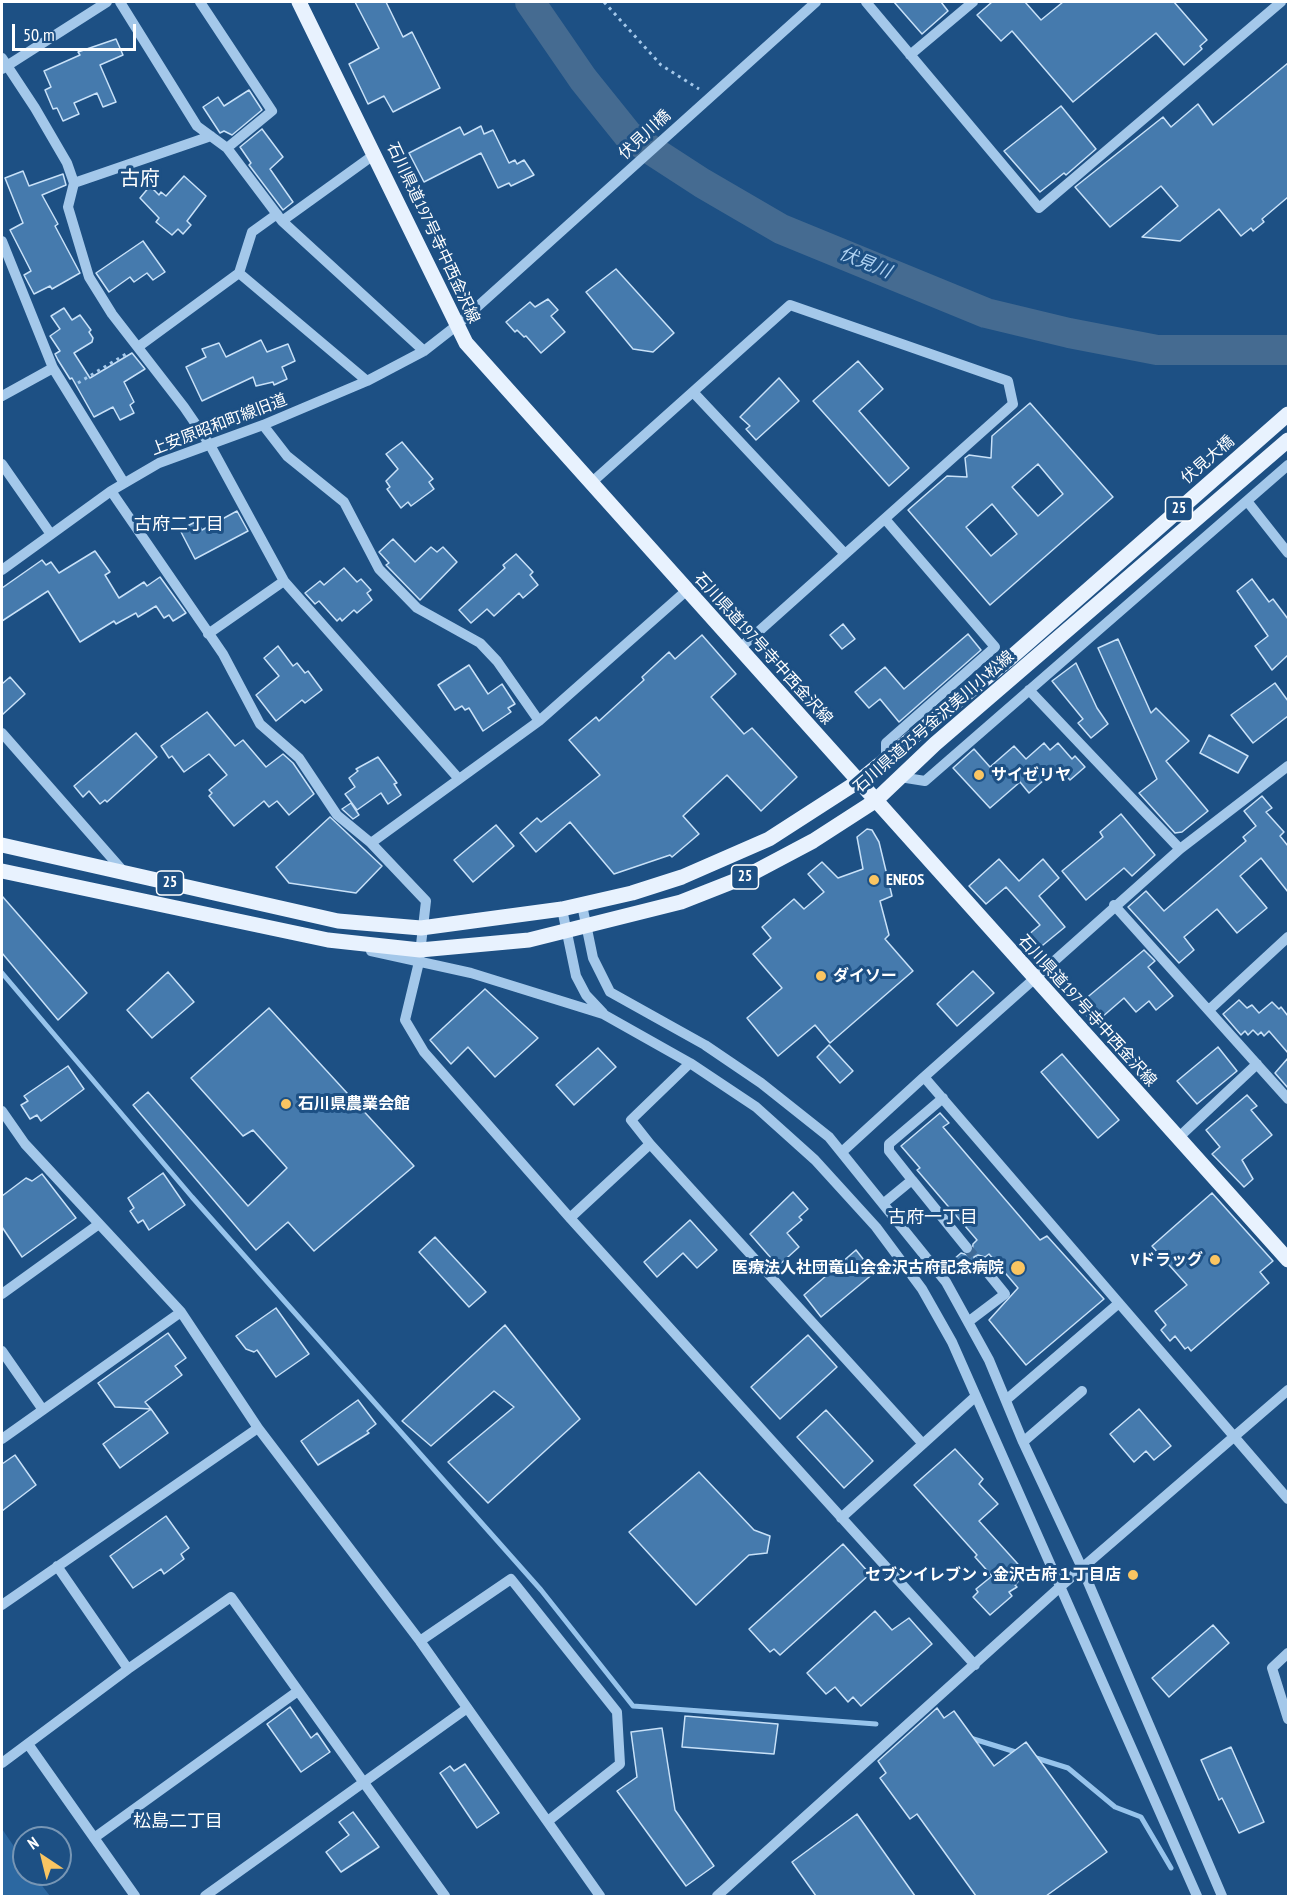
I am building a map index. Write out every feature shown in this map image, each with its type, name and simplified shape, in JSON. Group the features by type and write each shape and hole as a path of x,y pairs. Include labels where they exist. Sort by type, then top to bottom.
{"main road":[{"name":"石川県道197号寺中西金沢線","path":"299,2 466,343 1288,1260"},
{"name":"伏見大橋","path":"1070,604 1288,414"},
{"name":"石川県道25号金沢美川小松線","path":"2,871 328,940 419,956 529,940 587,928 681,902 747,876 813,842 875,801 1288,440"},
{"name":"石川県道25号金沢美川小松線","path":"2,845 338,921 421,928 582,905 682,876 769,839 859,781 1006,661 1070,604"}],"street":[{"path":"107,2 3,64 41,117 67,164 74,183 68,207 89,277 112,314 210,445 284,581 459,779"},
{"path":"120,2 197,126 228,148 279,217 424,351"},
{"path":"200,2 272,111 228,148"},
{"name":"伏見川橋","path":"456,326 816,2"},
{"path":"866,2 1038,208 1281,2"},
{"path":"910,55 973,2"},
{"path":"74,183 211,136"},
{"path":"138,347 239,273 252,232 375,154"},
{"path":"2,241 53,368 124,483"},
{"path":"239,273 367,381"},
{"path":"591,483 790,304 1008,381 1013,404 739,649"},
{"name":"上安原昭和町線旧道","path":"2,570 111,491 159,463 263,426 367,381 424,351 456,326"},
{"path":"2,396 53,368"},
{"path":"693,392 845,554"},
{"path":"263,426 286,456 344,502 379,569 417,608 480,643 497,661 539,721"},
{"path":"2,464 50,533"},
{"path":"900,777 925,782 1288,465"},
{"path":"111,491 223,654 260,724 299,758 337,815 370,843 426,901 419,956 405,1020 424,1052 570,1218 975,1665"},
{"path":"1247,501 1288,553"},
{"path":"885,519 995,647 886,743 886,759"},
{"path":"208,634 284,581"},
{"path":"370,843 539,721 686,591"},
{"path":"1029,690 1180,849"},
{"path":"2,733 124,873"},
{"path":"843,1151 1114,905 1180,849 1287,769"},
{"path":"582,905 593,958 610,992 705,1045 742,1070 829,1137 843,1151 946,1282 989,1360 1023,1442 1083,1568 1222,1896"},
{"path":"1114,905 1288,1099"},
{"path":"562,909 576,976 586,995 603,1014"},
{"path":"1209,1010 1288,937"},
{"path":"419,956 603,1014 690,1063 756,1107 815,1160 876,1227 922,1290 952,1342 1197,1896"},
{"path":"690,1063 631,1120 650,1144 923,1444"},
{"path":"1178,1138 1257,1064"},
{"path":"924,1077 1288,1499"},
{"path":"943,1098 890,1144 889,1151 967,1248"},
{"path":"2,1111 25,1144 181,1312 258,1428 420,1641 600,1896"},
{"path":"570,1218 650,1144"},
{"path":"884,1203 912,1180"},
{"path":"2,1294 99,1224"},
{"path":"968,1322 1005,1294 979,1262"},
{"path":"1006,1400 1119,1303"},
{"path":"2,1439 181,1312"},
{"path":"2,1351 43,1410"},
{"path":"717,1896 1060,1587 1288,1390"},
{"path":"1023,1442 1082,1391"},
{"path":"842,1518 976,1396"},
{"path":"2,1605 258,1428"},
{"path":"57,1566 128,1669"},
{"path":"420,1641 511,1579 617,1712 620,1764 548,1821"},
{"path":"2,1763 128,1669 231,1597 445,1896"},
{"path":"1288,1653 1272,1668 1288,1719"},
{"path":"94,1838 298,1691"},
{"path":"206,1896 466,1709"},
{"path":"28,1744 135,1896"}],"path":[{"path":"604,2 662,66 710,96"},
{"path":"66,390 138,347"},
{"path":"954,1271 959,1267"}],"shaded area":[{"path":"2,1829 12,1844 12,1886 42,1886 50,1896 2,1896"}],"building":[{"path":"355,2 386,2 403,37 412,32 440,88 393,112 384,96 368,104 349,64 379,48"},
{"path":"894,2 941,2 948,11 922,34"},
{"path":"992,2 1025,2 1041,20 1063,2 1174,2 1207,40 1200,46 1202,49 1184,65 1156,33 1073,102 1012,31 1001,41 977,15"},
{"path":"116,39 123,55 100,65 116,102 103,107 97,93 74,103 79,114 63,121 57,108 53,109 45,90 51,87 44,71 80,55 78,52"},
{"path":"1288,63 1288,197 1262,219 1264,222 1253,231 1251,228 1241,236 1219,209 1180,241 1142,237 1178,206 1161,186 1110,227 1075,187 1163,117 1171,127 1198,104 1213,125"},
{"path":"249,90 262,110 232,135 224,131 220,133 203,107 218,97 224,106"},
{"path":"1061,106 1096,149 1066,175 1064,173 1040,192 1004,151"},
{"path":"481,126 484,134 493,130 509,163 515,160 517,164 524,160 534,175 511,186 509,183 498,188 481,153 424,182 409,153 460,127 464,135"},
{"path":"262,129 283,157 270,169 293,202 283,210 249,165 251,163 240,147"},
{"path":"23,171 29,186 63,174 66,185 42,195 58,224 55,226 80,273 52,289 50,286 34,294 24,275 31,271 10,230 23,223 5,178"},
{"path":"184,176 206,196 187,221 191,225 183,234 178,229 172,235 156,222 159,218 140,198 150,186 159,195 161,192 166,196"},
{"path":"143,241 165,272 153,280 147,273 134,282 130,277 109,292 96,273"},
{"path":"616,269 674,333 653,352 633,349 586,292"},
{"path":"548,299 558,310 551,316 565,332 541,353 526,336 524,337 517,330 515,332 506,322 530,302 535,307"},
{"path":"64,308 72,320 80,315 91,330 89,332 93,338 92,342 74,353 90,378 132,353 145,369 124,382 134,402 130,405 134,413 120,420 113,407 94,417 72,378 70,379 58,360 55,354 60,351 50,336 60,329 51,316"},
{"path":"261,340 267,352 288,344 295,361 282,367 287,379 274,385 273,382 256,386 253,377 202,401 186,367 206,357 202,349 219,343 226,357"},
{"path":"858,361 883,389 859,411 909,468 889,486 813,401"},
{"path":"779,378 799,401 756,440 746,429 750,426 740,417"},
{"path":"1030,403 1113,497 990,605 908,510 947,476 967,477 965,458 969,455 991,458 992,436","holes":["1038,464 1063,494 1038,516 1012,487","992,504 1017,534 991,556 966,527"]},
{"path":"402,442 433,479 429,482 434,489 411,506 408,502 401,508 387,489 390,487 386,481 398,469 386,454"},
{"path":"237,511 248,531 195,559 180,530 197,521 202,530"},
{"path":"393,539 415,562 431,547 437,552 443,547 457,562 420,600 386,565 389,563 379,552"},
{"path":"95,551 110,572 105,575 119,598 144,582 147,586 160,577 186,613 173,621 169,615 164,618 156,606 138,617 136,613 116,624 114,621 80,642 48,591 2,621 2,588 42,560 46,565 51,562 59,573"},
{"path":"516,554 533,572 530,575 538,585 523,598 519,593 494,616 487,609 471,623 459,610 505,568 503,565"},
{"path":"344,568 357,582 361,579 371,590 367,593 372,600 357,613 354,610 342,621 340,618 337,621 319,601 315,604 305,593 320,581 324,585"},
{"path":"1252,579 1269,602 1273,599 1288,619 1288,655 1272,670 1255,646 1268,636 1237,591"},
{"path":"843,624 855,639 842,649 830,635"},
{"path":"968,634 981,650 899,722 880,699 869,708 855,692 885,667 904,689"},
{"path":"702,635 736,674 711,697 744,734 752,728 797,777 761,811 727,775 683,816 699,834 672,857 670,855 614,874 570,822 536,852 520,833 537,818 541,822 600,775 569,740 596,717 599,721 644,680 642,677 669,652 675,659"},
{"path":"1118,639 1151,713 1156,708 1189,741 1166,761 1208,811 1182,832 1175,833 1139,793 1157,779 1098,648"},
{"path":"278,646 293,666 297,663 305,673 308,671 322,690 305,703 302,700 276,721 256,695 279,676 264,658"},
{"path":"1076,663 1097,708 1108,724 1091,738 1078,723 1083,719 1052,681"},
{"path":"469,665 488,694 502,684 515,704 508,708 511,712 483,731 469,708 465,710 462,706 455,710 438,685"},
{"path":"10,677 25,694 2,715 2,684"},
{"path":"1275,683 1288,701 1288,716 1253,743 1231,715"},
{"path":"207,712 235,746 243,740 266,767 283,754 293,763 314,794 289,815 277,801 269,807 264,801 234,826 209,796 212,793 209,790 227,775 209,754 184,772 172,756 169,758 161,746"},
{"path":"136,733 157,757 107,802 105,800 100,804 89,791 83,797 74,786"},
{"path":"1209,735 1248,756 1238,773 1200,753"},
{"path":"1044,743 1050,750 1058,743 1072,759 1075,756 1085,767 1070,780 1059,767 1029,793 1020,782 990,808 953,768 974,749 990,767 1014,746 1026,759"},
{"path":"378,757 397,783 394,784 401,795 388,804 381,793 357,810 345,794 355,787 349,778 358,771 356,769"},
{"path":"1262,796 1272,808 1266,812 1284,832 1280,836 1288,846 1288,892 1261,858 1240,876 1267,908 1237,933 1217,909 1184,937 1194,950 1179,963 1128,907 1146,891 1164,911 1246,841 1243,837 1256,826 1244,811"},
{"path":"351,803 359,815 353,819 342,809"},
{"path":"1121,814 1155,855 1132,876 1124,868 1086,900 1062,871 1103,837 1100,832"},
{"path":"330,817 382,866 356,893 289,883 276,867"},
{"path":"496,825 514,846 473,882 454,860"},
{"path":"867,829 872,830 879,842 892,896 880,901 889,935 885,939 913,971 830,1043 815,1025 778,1056 747,1018 782,988 753,954 771,938 762,927 794,899 804,909 824,892 808,874 822,862 838,878 863,869 857,837"},
{"path":"999,859 1019,881 1043,859 1059,878 1039,896 1065,927 1032,954 1021,941 1040,925 1006,887 986,904 969,886"},
{"path":"2,896 87,993 58,1020 2,953"},
{"path":"1144,950 1155,961 1148,967 1173,996 1156,1010 1149,1001 1136,1012 1124,998 1094,1024 1078,1005"},
{"path":"973,971 994,993 957,1026 937,1004"},
{"path":"168,972 194,1002 152,1038 127,1010"},
{"path":"485,989 538,1038 495,1077 468,1047 451,1064 430,1040"},
{"path":"1239,1000 1247,1008 1252,1005 1259,1013 1272,1002 1279,1009 1281,1007 1288,1016 1288,1053 1269,1031 1264,1036 1261,1032 1258,1035 1253,1030 1248,1035 1245,1031 1241,1035 1223,1014"},
{"name":"石川県農業会館","path":"269,1008 414,1166 314,1251 288,1222 256,1250 133,1105 148,1092 248,1206 287,1168 253,1130 243,1136 191,1078"},
{"path":"829,1045 853,1071 840,1083 817,1057"},
{"path":"1218,1047 1237,1071 1197,1104 1177,1081"},
{"path":"598,1048 616,1067 574,1105 556,1085"},
{"path":"1062,1054 1119,1120 1098,1138 1041,1072"},
{"path":"1288,1058 1288,1088 1275,1073"},
{"path":"68,1066 84,1089 41,1121 37,1115 30,1119 21,1105 28,1101 24,1096"},
{"path":"1247,1095 1257,1106 1251,1110 1272,1135 1242,1160 1253,1179 1244,1187 1212,1154 1220,1147 1206,1130"},
{"path":"940,1113 949,1123 943,1127 1040,1240 1047,1236 1104,1299 1026,1365 989,1320 1018,1288 989,1254 985,1257 978,1255 974,1257 973,1267 965,1274 953,1260 961,1253 968,1255 972,1253 973,1244 977,1240 917,1170 920,1168 901,1146"},
{"path":"163,1173 185,1205 149,1230 143,1220 138,1223 130,1211 134,1208 128,1198"},
{"path":"42,1174 76,1218 22,1257 2,1227 2,1196 26,1178 32,1181"},
{"path":"793,1192 808,1209 799,1217 802,1220 787,1233 799,1247 778,1266 750,1234"},
{"path":"1212,1193 1273,1261 1260,1272 1269,1283 1191,1351 1188,1347 1185,1349 1175,1336 1170,1341 1161,1330 1166,1325 1155,1311 1187,1285 1152,1246"},
{"path":"690,1220 717,1250 697,1268 683,1253 657,1277 644,1262"},
{"path":"435,1237 486,1292 469,1307 419,1252"},
{"path":"856,1250 874,1273 821,1317 804,1295"},
{"path":"276,1308 309,1354 276,1377 257,1350 254,1352 246,1349 236,1336"},
{"path":"505,1325 580,1419 488,1503 448,1462 514,1407 494,1391 431,1446 402,1421"},
{"path":"168,1333 186,1358 175,1366 182,1375 145,1402 151,1409 115,1407 98,1383"},
{"path":"808,1335 837,1367 780,1419 751,1387"},
{"path":"358,1400 376,1424 367,1431 369,1433 318,1465 301,1441"},
{"path":"151,1409 168,1433 120,1468 103,1444"},
{"path":"1139,1409 1171,1446 1154,1460 1146,1451 1134,1462 1110,1434"},
{"path":"826,1410 873,1461 844,1488 797,1437"},
{"path":"955,1449 983,1479 979,1484 998,1504 979,1521 1026,1573 1015,1585 1017,1587 1009,1592 1012,1596 990,1615 973,1597 978,1592 976,1589 992,1576 975,1557 977,1555 914,1485"},
{"path":"15,1455 36,1485 2,1511 2,1464"},
{"path":"699,1472 754,1530 770,1536 767,1553 749,1555 696,1605 629,1532"},
{"path":"166,1516 189,1548 181,1554 184,1559 164,1574 161,1569 133,1588 110,1556"},
{"path":"843,1544 870,1574 780,1655 774,1649 770,1652 749,1629"},
{"path":"875,1611 892,1630 909,1618 932,1644 861,1706 853,1697 848,1702 835,1687 826,1694 807,1673"},
{"path":"1213,1625 1229,1643 1169,1697 1152,1678"},
{"path":"290,1707 311,1738 317,1733 330,1752 301,1772 267,1724"},
{"path":"937,1708 944,1718 954,1711 994,1766 1026,1742 1107,1852 1046,1896 976,1896 917,1814 910,1819 880,1778 886,1773 878,1761"},
{"path":"685,1716 778,1724 774,1754 682,1747"},
{"path":"662,1728 675,1810 714,1866 686,1886 617,1791 637,1777 631,1732"},
{"path":"1231,1747 1264,1822 1239,1833 1222,1798 1219,1800 1201,1760"},
{"path":"465,1764 499,1813 477,1828 440,1773 450,1766 454,1771"},
{"path":"353,1812 379,1847 341,1872 326,1852 349,1835 339,1822"},
{"path":"857,1814 915,1896 816,1896 792,1862"}],"waterway":[{"name":"伏見川","path":"530,2 583,79 628,135 702,183 781,229 986,313 1069,333 1157,350 1288,350"},
{"path":"2,973 192,1197 541,1590 633,1706 876,1724"},
{"path":"967,1737 1019,1753"},
{"path":"1033,1757 1068,1768 1115,1807 1141,1817 1171,1868"}],"tunnel":[{"path":"967,1248 979,1262"}],"place":[{"name":"サイゼリヤ","path":"979,775"},
{"name":"ENEOS","path":"874,880"},
{"name":"ダイソー","path":"821,976"},
{"name":"石川県農業会館","path":"286,1104"},
{"name":"Vドラッグ","path":"1215,1260"},
{"name":"医療法人社団竜山会金沢古府記念病院","path":"1018,1268"},
{"name":"セブンイレブン・金沢古府１丁目店","path":"1133,1575"}],"district":[{"name":"古府","path":"140,179"},
{"name":"古府二丁目","path":"179,525"},
{"name":"古府一丁目","path":"933,1218"},
{"name":"松島二丁目","path":"178,1822"}]}
